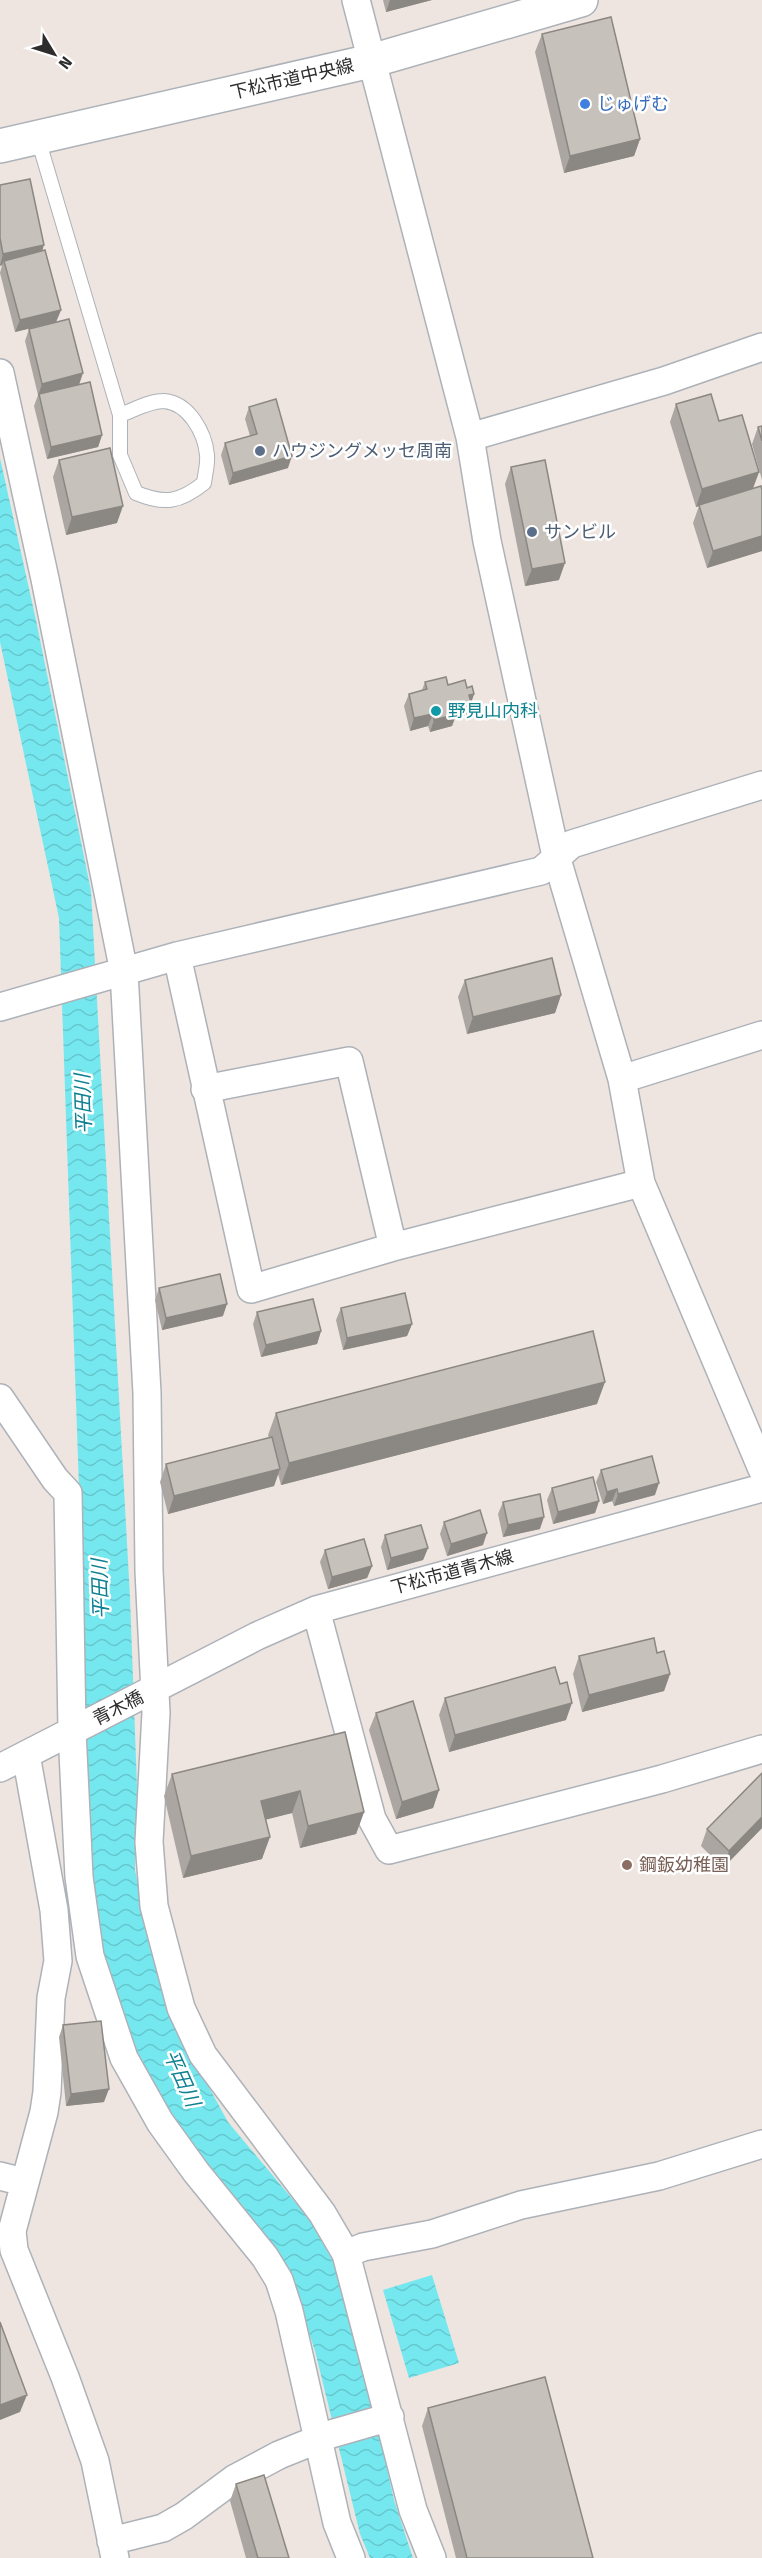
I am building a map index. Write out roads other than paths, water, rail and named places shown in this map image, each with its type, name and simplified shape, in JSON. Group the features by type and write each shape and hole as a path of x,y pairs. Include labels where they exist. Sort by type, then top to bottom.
{"street":[{"path":"356,0 470,437 487,541 556,856 622,1079 641,1183 762,1469"},
{"name":"下松市道中央線","path":"0,146 371,61 581,0"},
{"path":"470,437 664,381 762,347"},
{"path":"0,373 45,579 118,974 147,1393 150,1692 156,1713 149,1842 154,1906 181,2008 203,2055 322,2213 346,2254 385,2418 413,2510 432,2558"},
{"path":"0,1007 177,956 541,871 572,844 762,785"},
{"path":"177,956 251,1289 393,1247 641,1183"},
{"path":"622,1079 762,1035"},
{"path":"205,1089 350,1061 393,1247"},
{"path":"0,1398 37,1454 68,1493 79,1877 90,1956 124,2058 160,2122 196,2172 265,2257 279,2280 325,2436 336,2523 351,2558"},
{"name":"下松市道青木線","path":"150,1692 257,1636 316,1610 762,1488"},
{"path":"316,1610 372,1819 389,1850 652,1782 762,1749"},
{"name":"青木橋","path":"76,1729 150,1692"},
{"path":"0,1768 76,1729"},
{"path":"26,1755 54,1910 58,1960 51,1998 47,2092 12,2179 14,2250 65,2377 95,2461 113,2550 184,2516 234,2479 279,2455 325,2436 385,2418"},
{"path":"346,2254 363,2247 432,2234 521,2205 659,2176 762,2144"}],"lane":[{"path":"38,139 120,416 120,455 136,494 158,502 187,496 204,483 207,455 197,422 183,408 165,401 144,405 120,416"}],"water":[{"name":"平田川","path":"0,458 36,620 91,891 130,1597 137,1786 135,1870 148,1932 184,2042 228,2122 310,2220 337,2269 352,2307 394,2500 413,2558 370,2558 360,2534 315,2351 290,2276 268,2238 213,2175 177,2124 137,2057 99,1950 85,1864 82,1573 59,918 0,642"},
{"path":"432,2275 459,2363 409,2378 383,2290"}],"place":[{"name":"じゅげむ","path":"585,104"},
{"name":"ハウジングメッセ周南","path":"260,451"},
{"name":"サンビル","path":"532,532"},
{"name":"野見山内科","path":"436,711"},
{"name":"鋼鈑幼稚園","path":"627,1865"}]}
